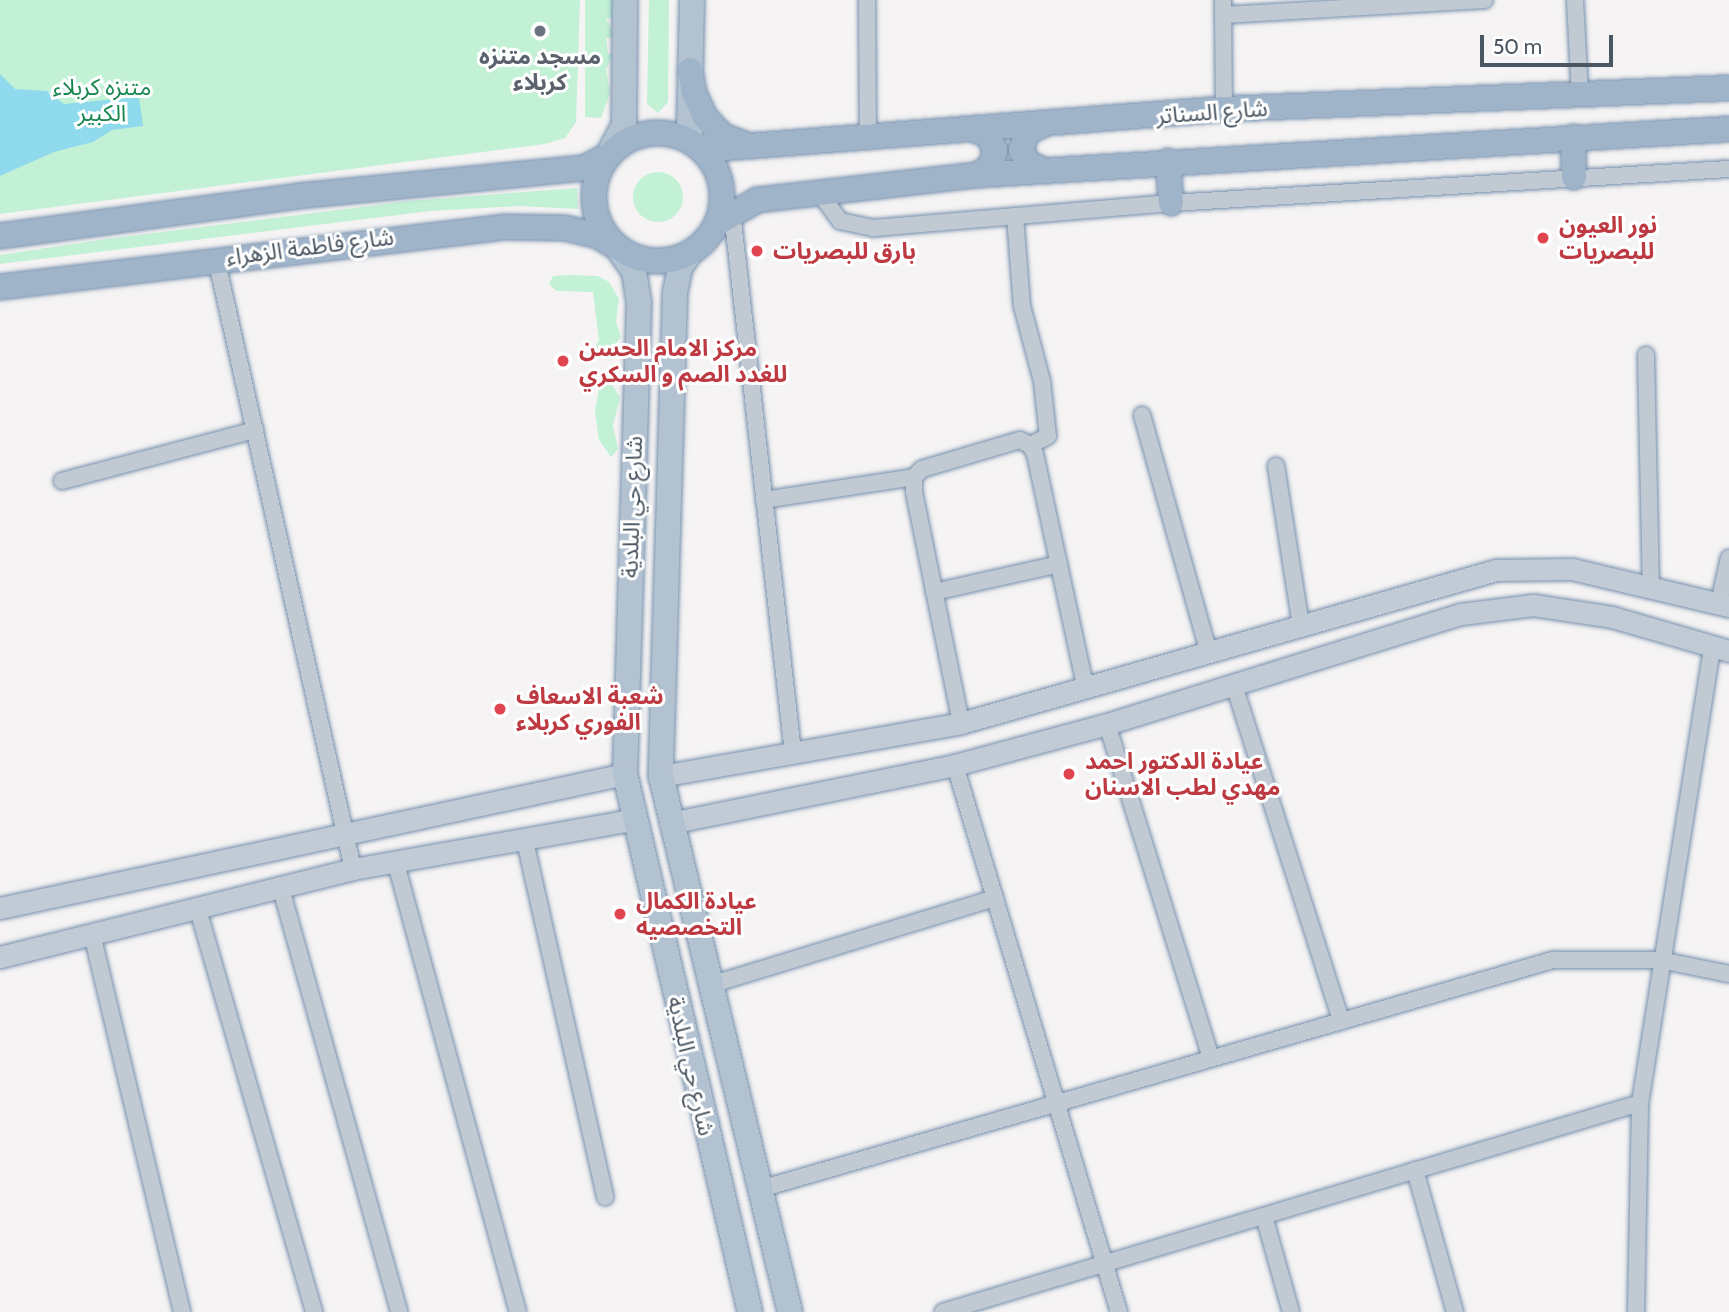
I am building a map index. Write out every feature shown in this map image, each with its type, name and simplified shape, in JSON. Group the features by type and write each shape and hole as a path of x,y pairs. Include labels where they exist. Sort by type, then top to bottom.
{"highway":[{"path":"690,70 697,102 711,124 731,140 759,146"},
{"name":"شارع السناتر","path":"695,144 711,149 1224,110 1729,88"},
{"path":"1043,125 1025,135 1021,150 1028,163 1043,170"},
{"path":"973,129 988,135 995,150 991,166 976,175"},
{"name":"شارع السناتر","path":"724,218 757,201 976,175 1168,161 1729,129"},
{"path":"0,236 298,196 584,168 608,155 622,143 657,132 695,144 721,181 724,218 691,252 661,261 638,257 617,247 595,213 593,193 608,155"},
{"path":"1573,137 1574,177"},
{"path":"1168,161 1171,202"},
{"name":"شارع فاطمة الزهراء","path":"0,287 216,258 517,227 578,231 617,247"}],"main road":[{"path":"608,155 624,125 625,0"},
{"path":"692,0 688,131 695,144"},
{"name":"شارع حي البلدية","path":"617,247 634,271 639,303 625,774 632,820 750,1312"},
{"name":"شارع حي البلدية","path":"691,252 680,267 674,293 661,776 670,823 790,1312"},
{"path":"631,549 654,555 668,546"},
{"path":"661,776 961,723 1086,690 1496,570 1572,569 1724,605"},
{"path":"630,583 652,575 667,583"},
{"path":"670,823 955,765 1107,724 1461,614 1533,605 1612,618 1721,648"},
{"path":"0,908 345,831 625,774"},
{"path":"0,957 280,885 353,869 395,860 525,841 632,820"}],"street":[{"path":"867,0 869,135"},
{"path":"1224,110 1223,7 1485,0"},
{"path":"1575,0 1580,94"},
{"path":"818,192 833,216 858,228 1171,202 1729,169"},
{"path":"764,500 914,477 922,469 1020,440 1030,444 1048,436 1042,381 1022,306 1014,216"},
{"path":"724,218 764,500 793,752"},
{"path":"216,258 353,869"},
{"path":"1646,355 1651,586"},
{"path":"1142,415 1209,653"},
{"path":"62,481 256,430"},
{"path":"1030,444 1086,690"},
{"path":"1276,466 1301,625"},
{"path":"914,477 961,723"},
{"path":"1724,605 1729,558"},
{"path":"934,592 1059,564"},
{"path":"1636,1312 1640,1103 1660,960 1721,648"},
{"path":"1234,685 1341,1021"},
{"path":"1107,724 1211,1058"},
{"path":"955,765 1119,1312"},
{"path":"525,841 606,1197"},
{"path":"395,860 517,1312"},
{"path":"280,885 399,1312"},
{"path":"710,985 995,898"},
{"path":"197,906 314,1312"},
{"path":"92,933 182,1312"},
{"path":"760,1189 1553,960 1660,960 1729,974"},
{"path":"943,1312 963,1309 1640,1103"},
{"path":"1415,1170 1455,1312"},
{"path":"1264,1216 1290,1312"}],"green space":[{"name":"متنزه كربلاء الكبير","path":"0,0 580,0 576,122 565,138 545,144 0,214"},
{"path":"585,0 612,0 616,10 615,17 606,19 612,29 612,38 606,38 608,54 614,54 606,69 610,93 601,118 585,117"},
{"path":"649,0 669,0 668,102 658,113 647,104"},
{"path":"658,172 675,180 683,197 675,214 658,222 641,214 633,197 641,180"},
{"path":"577,188 578,209 520,206 431,211 0,264 0,255 106,239 409,201"},
{"path":"553,276 598,276 609,282 619,299 616,321 621,337 607,354 593,348 599,341 593,292 557,291 549,284"},
{"path":"609,380 620,397 613,426 618,449 611,457 599,440 595,411 600,384"}],"water":[{"path":"0,74 15,89 47,91 64,104 139,97 143,126 112,130 93,142 54,152 0,176"}],"place":[{"name":"مسجد متنزه كربلاء","path":"540,31"},
{"name":"نور العيون للبصريات","path":"1543,238"},
{"name":"بارق للبصريات","path":"757,251"},
{"name":"مركز الامام الحسن للغدد الصم و السكري","path":"563,361"},
{"name":"شعبة الاسعاف الفوري كربلاء","path":"500,709"},
{"name":"عيادة الدكتور احمد مهدي لطب الاسنان","path":"1069,774"},
{"name":"عيادة الكمال التخصصيه","path":"620,914"}]}
